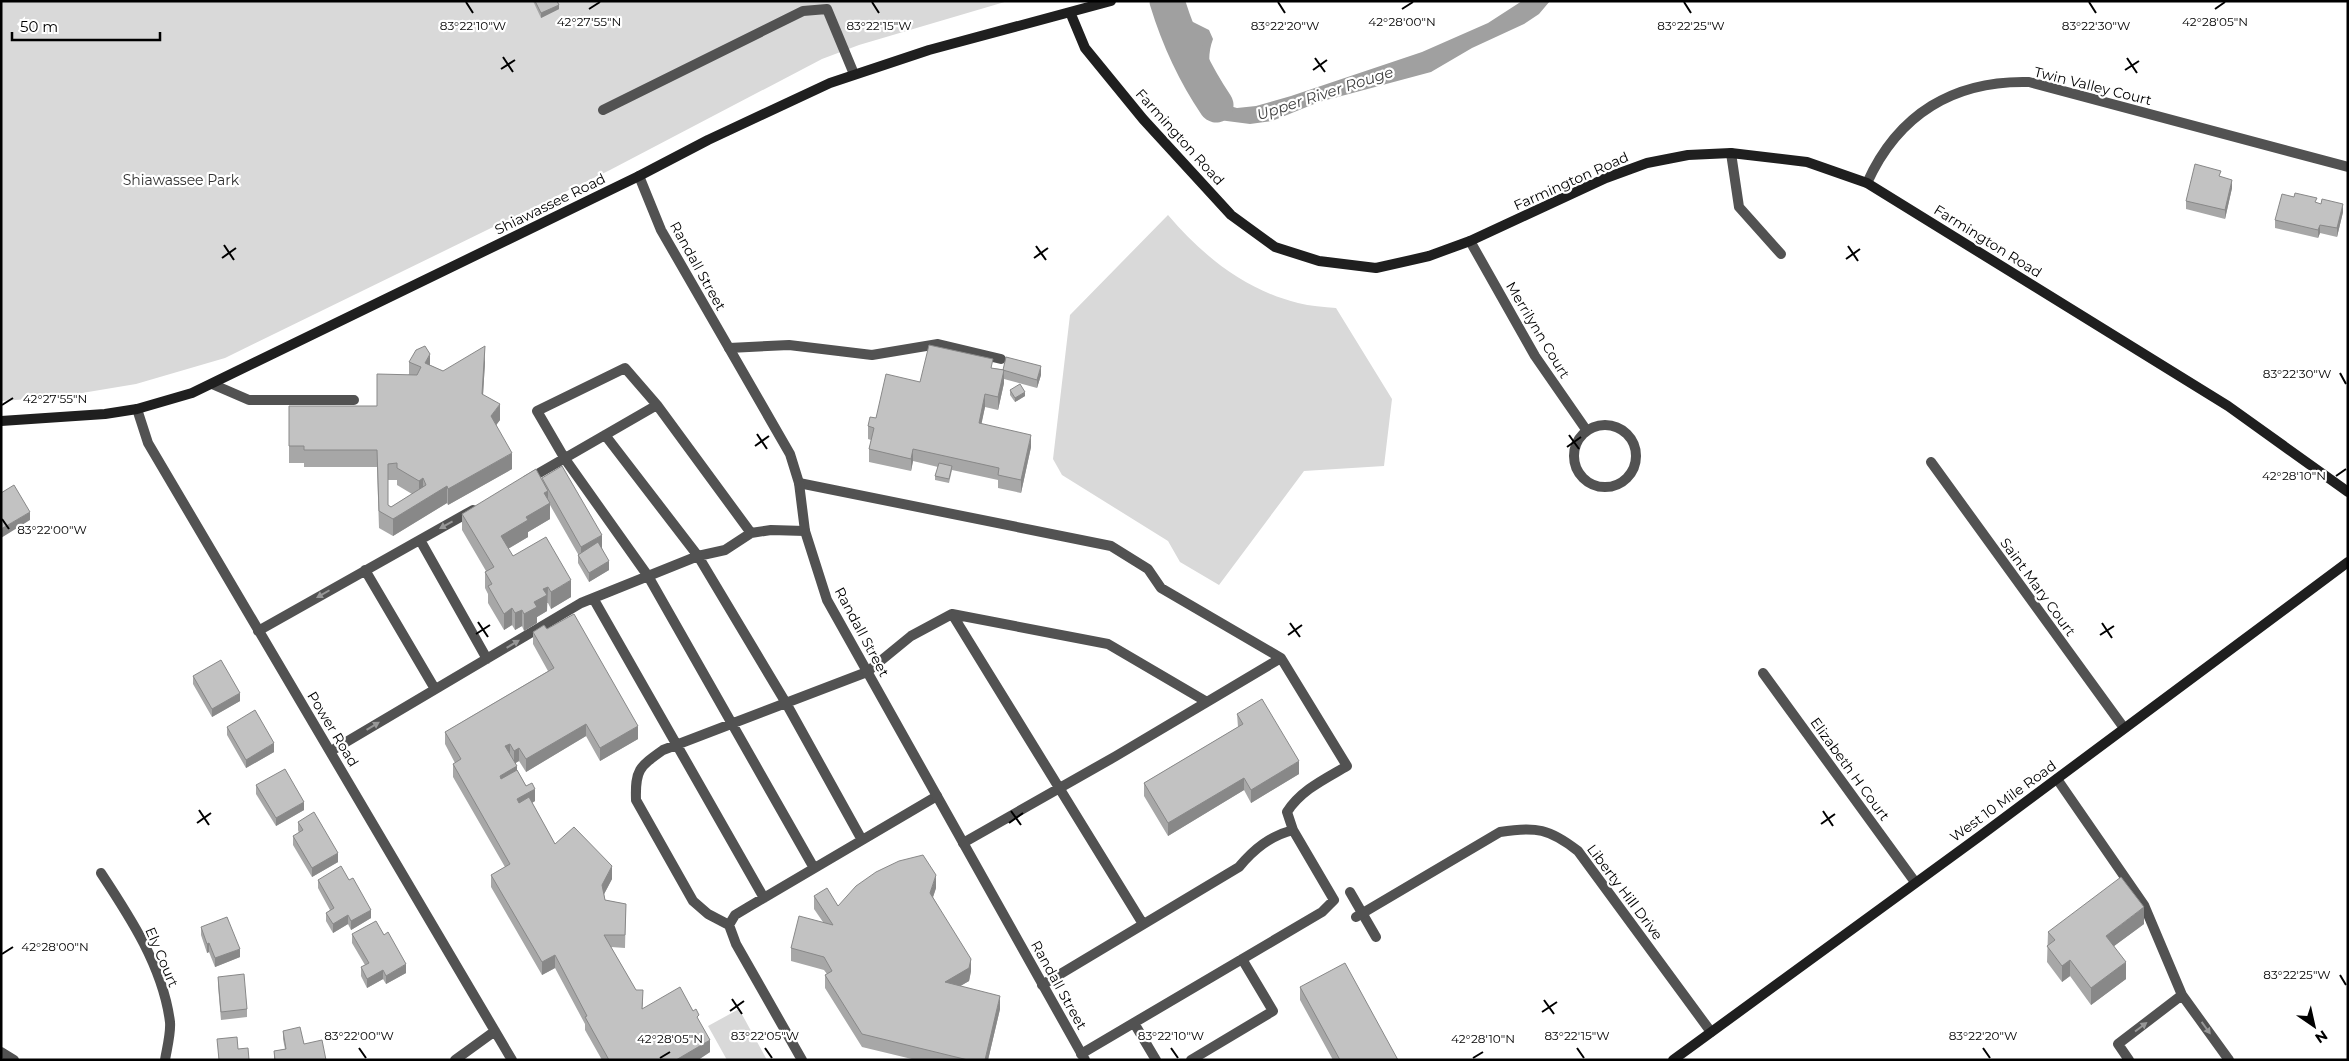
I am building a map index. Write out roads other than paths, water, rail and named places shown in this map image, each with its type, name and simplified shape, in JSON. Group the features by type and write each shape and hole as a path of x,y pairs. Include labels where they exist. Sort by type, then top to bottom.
{"street":[{"name":"Shiawassee Road","path":"1,421 137,410 192,393 639,176 725,132 830,83 929,50 1111,1"},
{"path":"603,110 803,11 827,9 854,74"},
{"name":"Farmington Road","path":"1070,12 1086,48 1143,119 1230,215 1274,247 1319,260 1376,268 1429,256 1470,241 1606,178 1646,163 1688,155 1731,153 1807,162 1866,183 2228,406 2348,492"},
{"name":"Twin Valley Court","path":"1866,183 1876,162 1900,130 1927,108 1954,94 1981,85 2006,82 2029,82 2348,167"},
{"path":"1731,153 1739,207 1781,254"},
{"name":"Randall Street","path":"639,176 661,230 790,454 799,483 805,531 827,600 1083,1057"},
{"name":"Merrilynn Court","path":"1470,241 1535,356 1587,431"},
{"path":"729,348 789,345 872,355 938,344 1001,358"},
{"path":"750,533 657,405 625,368 537,412 565,459 648,576 814,868"},
{"path":"212,384 249,400 354,400"},
{"path":"514,487 657,405"},
{"name":"Power Road","path":"137,410 148,443 512,1060"},
{"path":"1606,425 1625,432 1631,439 1636,457 1629,475 1622,482 1612,486 1592,484 1580,473 1574,458 1575,448 1580,438 1587,431 1597,426 1606,425"},
{"path":"605,435 698,556 786,703 862,840"},
{"name":"Saint Mary Court","path":"1931,462 2124,728"},
{"path":"799,483 1111,546 1148,569 1160,588 1281,658 1347,766 1309,790 1296,800 1287,812 1293,830 1334,900 1322,912 1134,1023 1083,1057"},
{"path":"258,631 480,506"},
{"path":"331,751 593,598 698,556 725,550 750,533 771,530 805,531"},
{"path":"420,540 487,659"},
{"name":"West 10 Mile Road","path":"1673,1060 2348,564"},
{"path":"366,570 435,690"},
{"path":"593,598 764,898"},
{"path":"802,1060 736,944 729,925 708,914 693,901 636,800 636,781 642,765 663,750 867,672 911,636 952,614 1108,644 1207,702"},
{"path":"952,614 1143,924"},
{"path":"963,843 1281,658"},
{"name":"Elizabeth H Court","path":"1763,673 1915,882"},
{"path":"2057,778 2144,905 2182,995 2229,1060"},
{"path":"729,925 736,915 937,796"},
{"name":"Liberty Hill Drive","path":"1359,915 1500,832 1523,828 1552,832 1578,851 1710,1032"},
{"path":"1042,985 1239,867 1252,850 1279,833 1293,830"},
{"name":"Ely Court","path":"101,873 133,924 160,982 170,1023 165,1060"},
{"path":"1350,892 1359,915 1376,937"},
{"path":"1191,1060 1273,1011 1242,959"},
{"path":"2129,1060 2118,1044 2182,995"},
{"path":"1134,1023 1156,1060"},
{"path":"455,1060 495,1032"},
{"path":"1,1052 14,1060"}],"water":[{"path":"1167,1 1181,1 1191,21 1209,30 1213,39 1209,64 1213,82 1226,105 1237,108 1256,106 1291,96 1422,52 1488,23 1522,1 1550,1 1539,14 1524,24 1472,48 1431,72 1319,102 1272,121 1250,124 1219,120 1203,106 1192,92 1188,74 1195,60 1196,45"}],"waterway":[{"name":"Upper River Rouge","path":"1167,1 1188,55 1216,105"}],"park label":[{"name":"Shiawassee Park","path":"181,180"}]}
